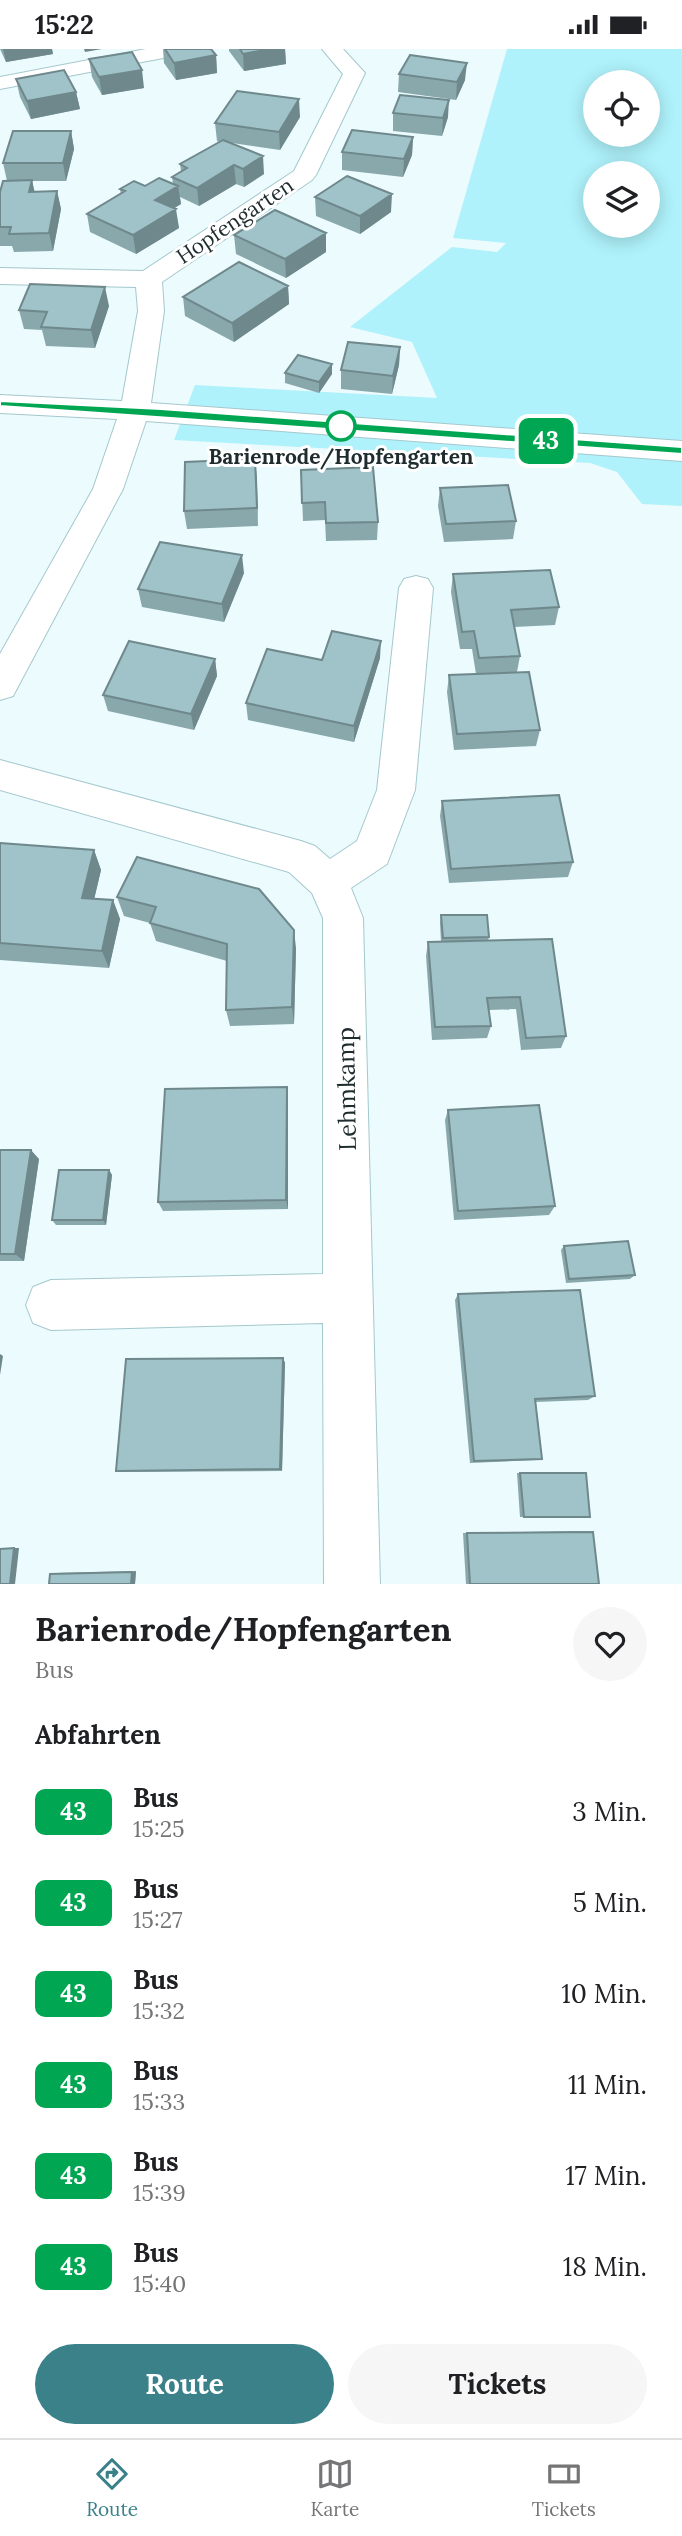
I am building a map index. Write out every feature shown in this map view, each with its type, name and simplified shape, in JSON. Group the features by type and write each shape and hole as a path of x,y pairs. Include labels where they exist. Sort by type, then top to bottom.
{"street":[{"path":"0,83 179,49"},
{"name":"Hopfengarten","path":"0,276 149,279 304,175 354,73 332,49"},
{"name":"Hopfengarten","path":"0,686 108,489 135,411 151,311 149,279"},
{"path":"0,404 135,411 682,451"},
{"path":"328,883 373,852 396,790 416,587"},
{"name":"Lehmkamp","path":"0,775 301,858 328,883 343,918 352,1584"},
{"path":"51,1305 349,1298"}],"shaded area":[{"path":"507,49 682,49 682,506 642,504 617,472 590,463 174,440 195,385 437,398 412,342 350,327 452,247 497,252 506,243 453,238"}],"building":[{"path":"165,49 211,49 216,55 174,63"},
{"path":"240,49 270,49 243,54"},
{"path":"132,52 142,70 99,77 89,59"},
{"path":"410,55 467,63 457,82 399,74"},
{"path":"64,70 76,92 27,101 16,79"},
{"path":"237,91 299,99 279,132 215,123"},
{"path":"400,95 449,100 443,118 393,113"},
{"path":"352,130 413,137 404,159 342,152"},
{"path":"13,131 71,131 63,163 3,163"},
{"path":"223,140 263,156 243,169 234,165 197,188 172,177 187,168 180,164"},
{"path":"347,176 392,194 360,216 315,197"},
{"path":"159,178 178,186 155,200 176,209 133,235 87,214 125,191 120,189 134,181 145,186"},
{"path":"32,180 29,192 57,191 49,233 9,234 11,227 0,227 0,192 3,181"},
{"path":"275,210 326,233 285,259 234,235"},
{"path":"239,262 288,286 232,323 183,297"},
{"path":"30,284 105,287 91,330 41,327 47,312 19,310"},
{"path":"348,342 400,347 393,376 341,370"},
{"path":"298,355 332,364 319,382 285,373"},
{"path":"255,459 257,508 184,511 185,462"},
{"path":"373,467 378,522 326,523 325,502 302,503 301,470"},
{"path":"508,485 516,521 446,524 440,488"},
{"path":"160,542 242,555 222,604 138,589"},
{"path":"550,570 559,607 511,610 520,656 479,658 474,631 462,632 453,574"},
{"path":"332,631 381,641 354,726 246,703 267,649 322,660"},
{"path":"129,641 215,659 191,714 103,695"},
{"path":"529,672 540,730 457,734 449,675"},
{"path":"559,795 573,862 451,869 442,801"},
{"path":"0,843 94,850 82,898 113,900 102,951 0,943"},
{"path":"137,857 259,889 294,930 292,1007 226,1010 227,944 150,923 156,907 117,897"},
{"path":"441,915 487,915 489,937 443,938"},
{"path":"552,939 566,1036 526,1038 520,997 487,998 491,1026 435,1027 428,942"},
{"path":"287,1087 286,1200 158,1202 165,1089"},
{"path":"539,1105 555,1206 458,1211 448,1110"},
{"path":"0,1150 31,1150 15,1254 0,1254"},
{"path":"59,1170 109,1170 103,1220 52,1220"},
{"path":"628,1241 635,1275 569,1279 564,1246"},
{"path":"580,1290 595,1396 535,1399 542,1459 474,1461 458,1294"},
{"path":"283,1358 280,1469 116,1471 126,1359"},
{"path":"520,1473 586,1473 590,1517 524,1517"},
{"path":"593,1532 599,1584 470,1584 467,1533"},
{"path":"14,1548 10,1584 0,1584 0,1549"},
{"path":"132,1572 131,1584 49,1584 50,1574"}],"bus line":[{"name":"43","path":"0,404 682,451"}],"place":[{"name":"Barienrode/Hopfengarten","path":"341,426"}]}
